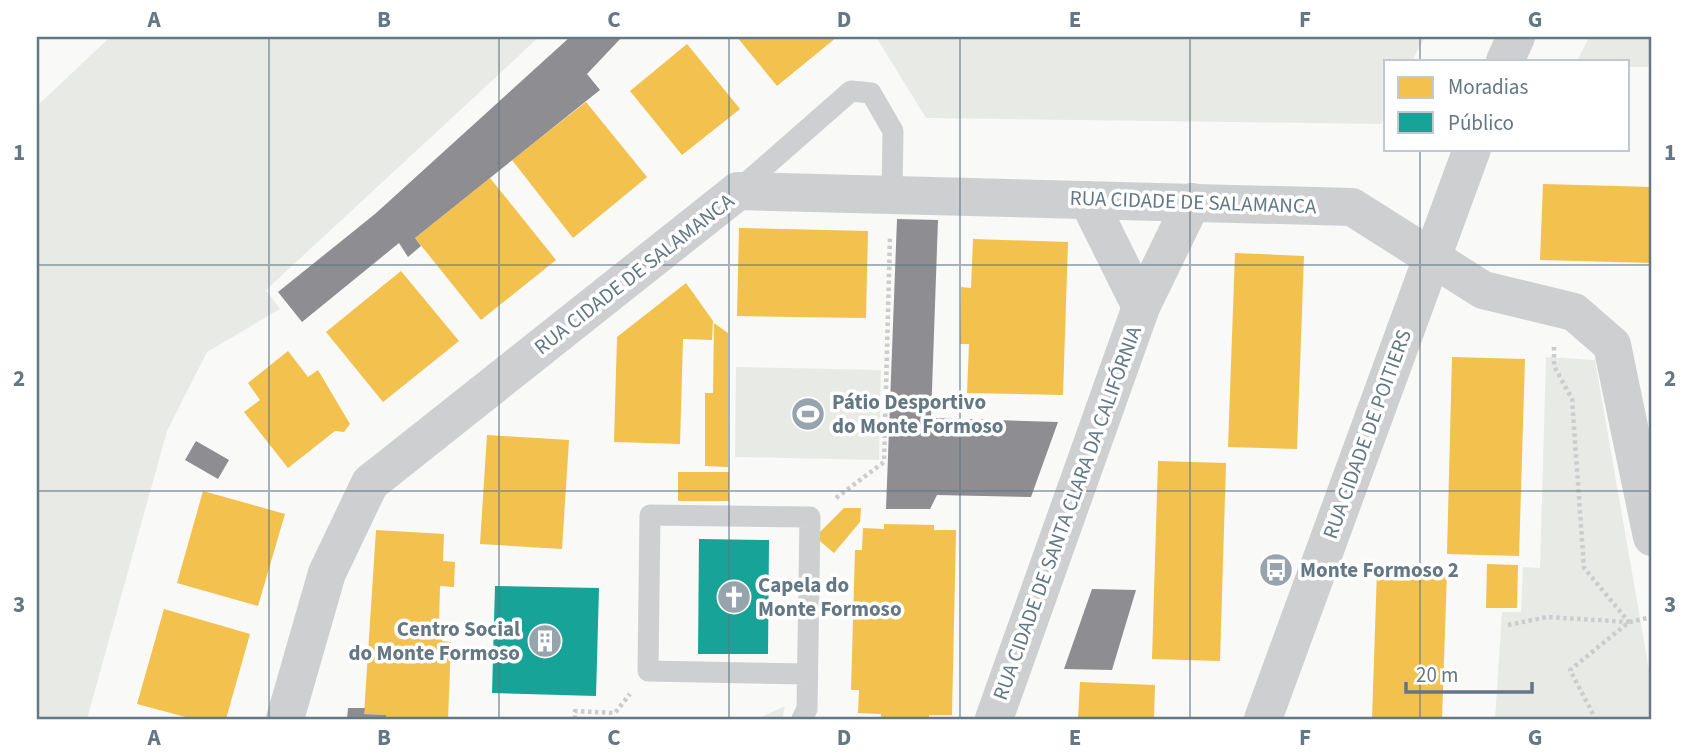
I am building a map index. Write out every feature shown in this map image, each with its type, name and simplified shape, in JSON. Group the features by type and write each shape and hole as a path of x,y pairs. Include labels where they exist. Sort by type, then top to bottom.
{"street":[{"path":"1505,60 1516,37"},
{"name":"RUA CIDADE DE POITIERS","path":"1263,719 1472,150"},
{"name":"RUA CIDADE DE SALAMANCA","path":"285,719 327,573 370,483 738,191 1352,207 1483,290 1574,312 1612,345 1652,537"},
{"path":"1088,200 1141,307"},
{"name":"RUA CIDADE DE SANTA CLARA DA CALIFÓRNIA","path":"994,719 1141,307 1192,202"}],"lane":[{"path":"738,191 851,91 871,93 893,131 892,195"},
{"path":"802,719 807,709 810,517 650,515 648,671 807,674"}],"path":[{"path":"810,517 884,462 892,195"},
{"path":"1554,307 1554,366 1573,399 1584,568 1629,622"},
{"path":"1508,625 1547,617 1629,622 1652,617"},
{"path":"1593,714 1570,670 1629,622"},
{"path":"575,719 575,711 615,713"}],"shaded area":[{"path":"110,37 539,37 266,290 280,309 207,352 167,431 87,719 37,719 37,106"},
{"path":"876,37 1425,37 1413,60 1384,60 1384,117 1381,124 926,118"},
{"path":"1589,37 1652,37 1652,67 1630,67 1630,60 1578,60"},
{"path":"1546,357 1595,360 1652,687 1652,719 1495,719 1502,612 1521,612 1523,567 1540,568"},
{"name":"Pátio Desportivo do Monte Formoso","path":"736,367 881,370 879,460 735,457"},
{"path":"785,706 782,719 757,719"}],"building: Moradias":[{"path":"737,37 837,37 777,86"},
{"path":"687,44 740,109 682,155 630,91"},
{"path":"586,102 647,177 573,238 512,160"},
{"path":"490,178 556,260 481,320 415,238"},
{"path":"1543,184 1652,187 1652,263 1540,260"},
{"path":"739,228 868,231 866,318 737,316"},
{"path":"973,239 1068,242 1063,395 967,393 969,344 960,344 961,287 971,288"},
{"path":"1235,253 1304,256 1297,449 1228,447"},
{"path":"401,271 459,341 383,402 326,332"},
{"path":"686,283 713,321 712,340 683,339 680,444 614,442 617,337"},
{"path":"714,323 728,333 728,467 705,466 705,393 713,393"},
{"path":"288,351 308,377 318,370 350,424 344,432 335,431 288,468 244,412 260,400 248,383"},
{"path":"1452,357 1525,359 1519,556 1447,554"},
{"path":"487,435 569,440 562,549 480,544"},
{"path":"1158,461 1226,463 1220,661 1152,659"},
{"path":"678,472 729,472 729,501 678,501"},
{"path":"203,491 285,514 258,606 177,583"},
{"path":"844,508 861,508 860,522 834,553 815,537"},
{"path":"884,524 934,525 934,530 956,530 952,715 929,715 929,719 916,719 881,718 881,714 858,713 859,690 851,690 855,550 862,550 863,528 884,529"},
{"path":"376,530 444,534 443,561 455,562 454,587 440,586 439,625 443,625 442,641 451,642 448,719 386,719 386,715 364,714"},
{"path":"1487,564 1518,565 1517,608 1486,608"},
{"path":"1377,570 1447,572 1442,719 1372,719"},
{"path":"164,609 250,634 226,719 193,719 137,704"},
{"path":"1080,682 1155,685 1154,719 1078,719"}],"building: Público":[{"name":"Capela do Monte Formoso","path":"699,539 769,540 768,654 698,654"},
{"name":"Centro Social do Monte Formoso","path":"495,586 599,588 596,696 492,693"}],"building: Indústria":[{"path":"570,37 622,37 587,74 600,90 415,238 421,246 408,257 399,243 302,322 278,292 375,214"},
{"path":"897,219 938,220 931,418 1058,422 1031,497 937,495 930,509 886,509"},
{"path":"196,441 229,460 218,479 185,460"},
{"path":"1092,589 1136,590 1112,670 1064,669"},
{"path":"348,708 365,708 364,714 386,715 386,719 347,719"}],"place":[{"name":"Pátio Desportivo do Monte Formoso","path":"808,414"},
{"name":"Monte Formoso 2","path":"1276,570"},
{"name":"Capela do Monte Formoso","path":"734,597"},
{"name":"Centro Social do Monte Formoso","path":"545,641"}]}
